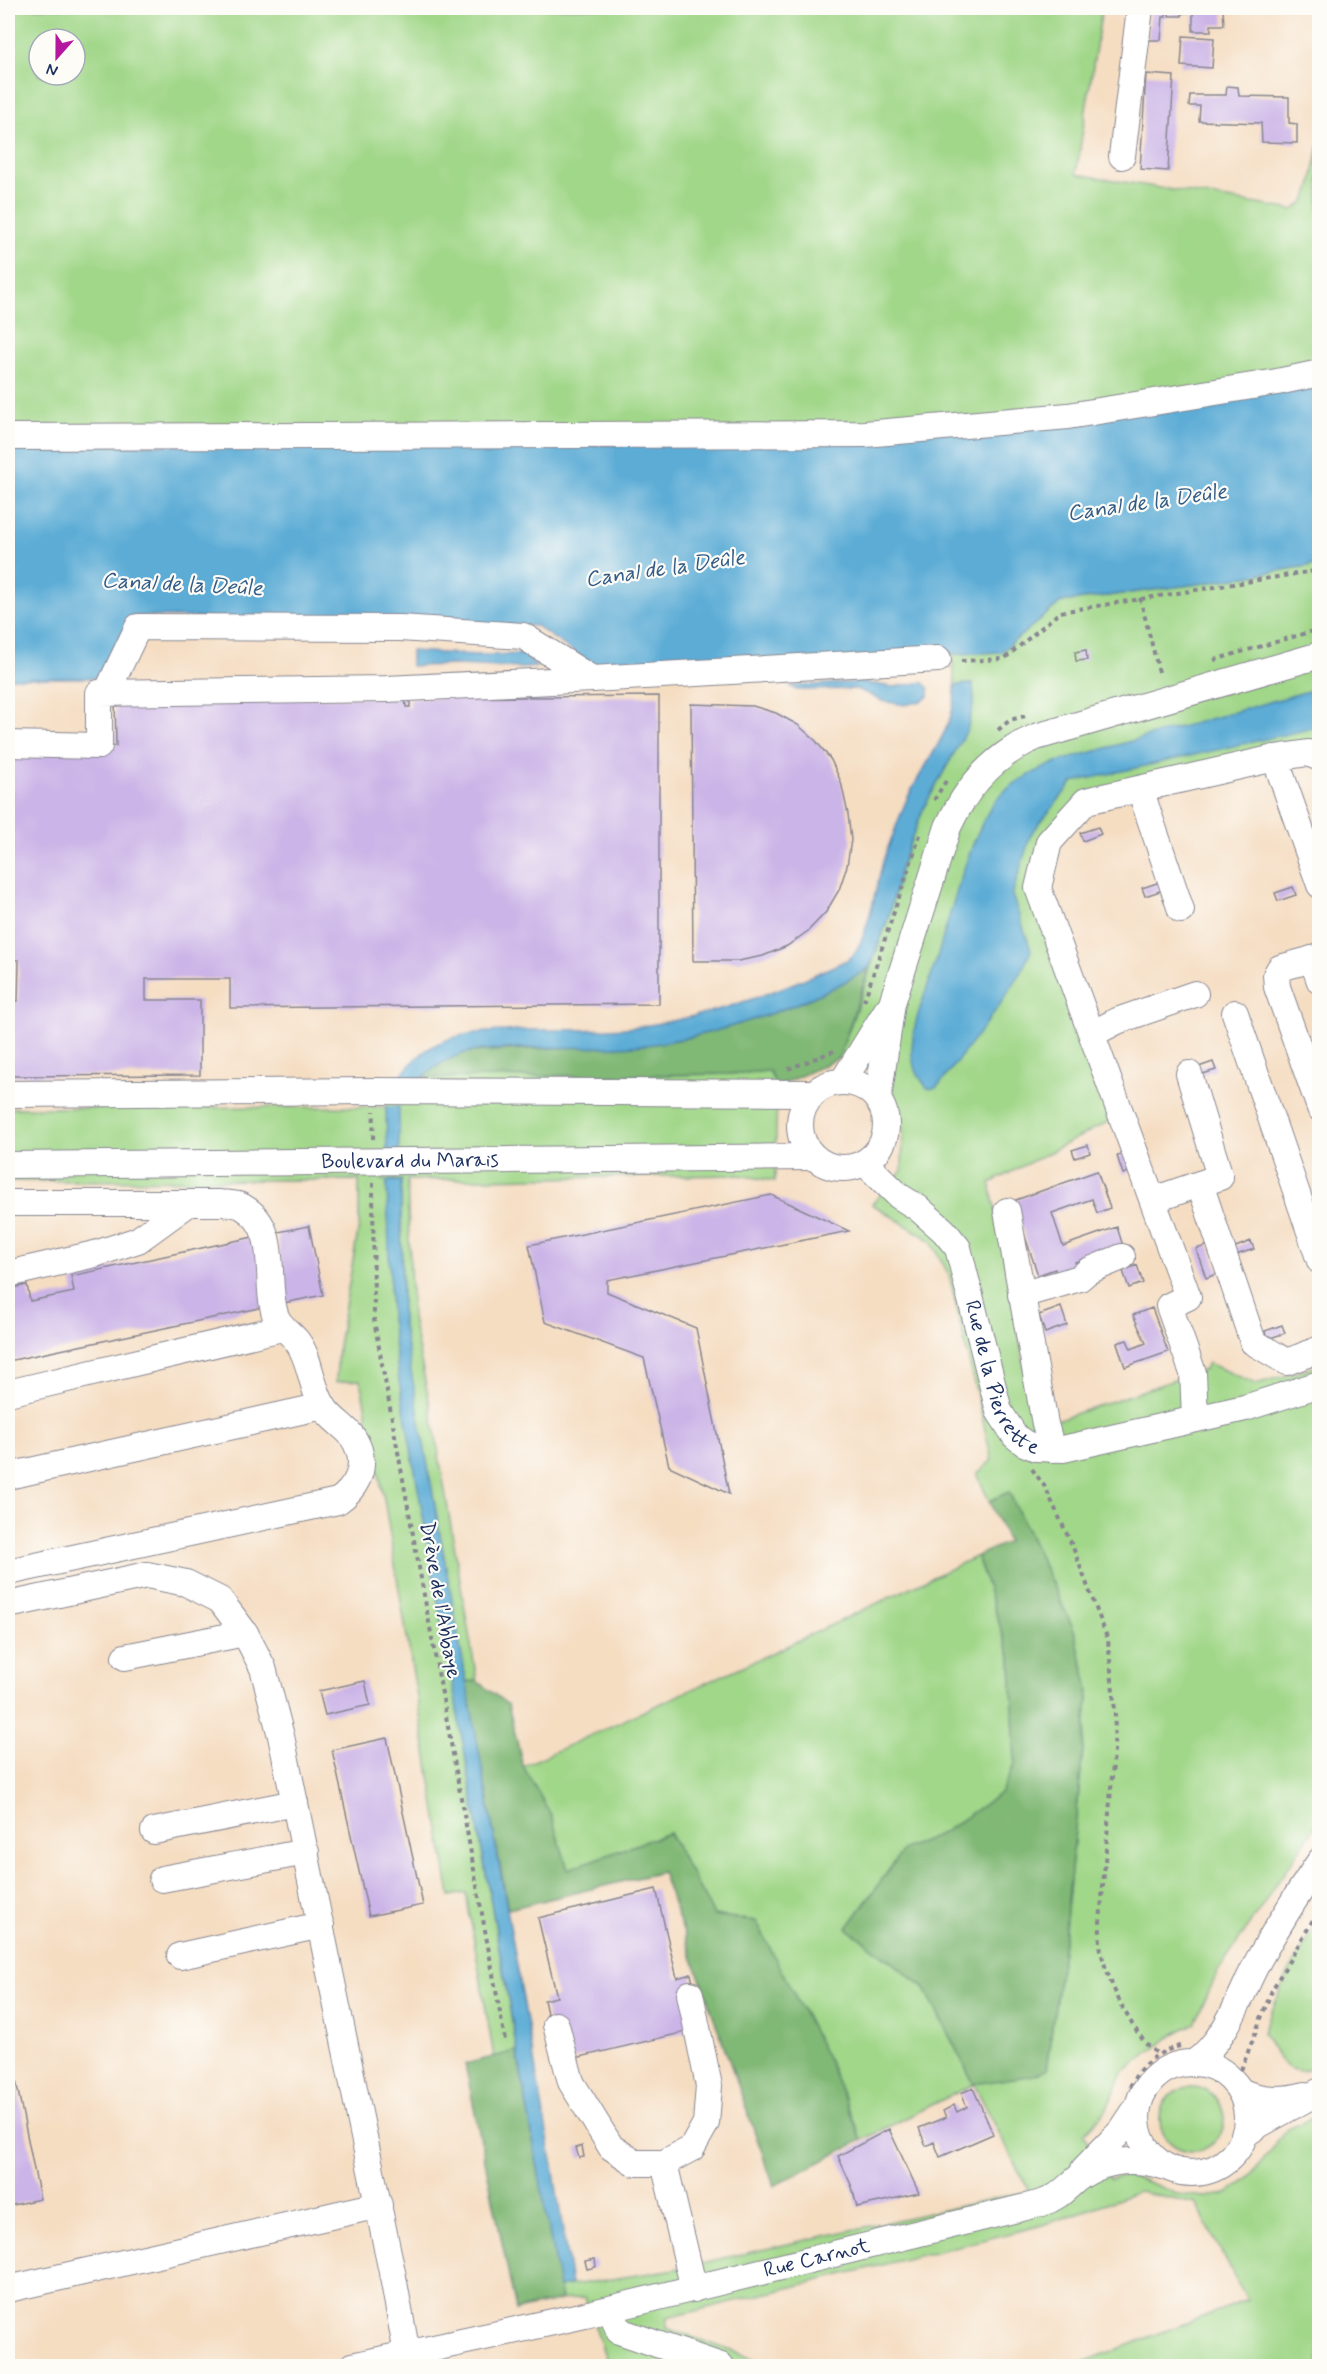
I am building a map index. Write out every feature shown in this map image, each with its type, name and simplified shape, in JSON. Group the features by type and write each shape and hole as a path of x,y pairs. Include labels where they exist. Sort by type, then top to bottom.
{"street":[{"path":"1122,156 1140,8"},
{"path":"8,437 865,434 1068,416 1320,373"},
{"path":"107,693 138,627 400,628 523,636 592,679"},
{"path":"878,1099 892,1003 951,820 970,787 1001,756 1024,742 1053,731 1320,655"},
{"path":"8,744 99,746 99,693 386,689 950,660"},
{"path":"1195,1418 1193,1373 1169,1306 1188,1297 1038,888 1049,842 1086,801 1275,758 1308,753 1320,758"},
{"path":"1275,758 1320,885"},
{"path":"1140,789 1181,910"},
{"path":"1317,966 1280,968 1276,975 1277,987 1320,1108"},
{"path":"1092,1034 1117,1021 1195,994"},
{"path":"843,1081 892,1003"},
{"path":"1235,1013 1320,1261"},
{"path":"1153,1200 1220,1177 1189,1074"},
{"path":"8,1094 374,1091 812,1093 832,1083 843,1081 856,1083 868,1089 878,1099 885,1112 886,1126 883,1141 876,1153 865,1162 852,1168 838,1168 824,1164 813,1156 804,1145 800,1132 800,1118 804,1105 812,1093"},
{"name":"Boulevard du Marais","path":"8,1165 813,1156"},
{"name":"Rue de la Pierrette","path":"865,1162 899,1196 918,1208 944,1231 957,1248 999,1411 1015,1436 1024,1443 1036,1448 1063,1449 1245,1408 1320,1384"},
{"path":"1200,1184 1252,1342 1287,1362 1320,1349"},
{"path":"8,1203 189,1203 242,1206 258,1221 269,1244 272,1296 276,1316 282,1328 296,1339 306,1356 322,1406 330,1416 347,1428 359,1450 361,1466 356,1483 348,1495 338,1501 8,1572"},
{"path":"8,1274 95,1254 138,1240 189,1203"},
{"path":"1007,1211 1045,1424 1052,1449"},
{"path":"1021,1295 1080,1278 1088,1271 1122,1257"},
{"path":"8,1393 282,1328"},
{"path":"8,1476 322,1406"},
{"path":"8,1605 147,1575 186,1583 220,1600 245,1633 263,1668 281,1736 379,2205 407,2354"},
{"path":"125,1657 245,1633"},
{"path":"154,1831 295,1803"},
{"path":"162,1879 306,1852"},
{"path":"1194,2063 1217,2041 1279,1923 1320,1861"},
{"path":"180,1956 321,1925"},
{"path":"556,2025 571,2082 611,2147 635,2163 664,2163 692,2148 706,2123 709,2086 690,1994"},
{"path":"1240,2000 1231,2046 1236,2085 1247,2116 1244,2135 1231,2158 1214,2169 1201,2173 1188,2174 1163,2166 1148,2152 1137,2126 1138,2106 1146,2087 1161,2072 1173,2066 1194,2063 1214,2068 1236,2085 1250,2096 1278,2099 1320,2091 1244,2135"},
{"name":"Rue Carnot","path":"1077,2180 1095,2157 1122,2130 1138,2106"},
{"name":"Rue Carnot","path":"352,2367 611,2309 1042,2203 1056,2198 1077,2180 1097,2168 1118,2162 1141,2161 1163,2166"},
{"path":"664,2163 694,2289"},
{"path":"8,2289 379,2205"},
{"path":"611,2309 619,2331 721,2367"}],"path":[{"path":"950,660 1005,659 1060,612 1320,570"},
{"path":"1140,598 1160,676"},
{"path":"1205,662 1320,629"},
{"path":"1149,679 1171,673"},
{"path":"992,735 1010,720 1031,714"},
{"path":"930,809 939,790 952,773"},
{"path":"861,1011 922,828"},
{"path":"780,1074 835,1050"},
{"name":"Drève de l'Abbaye","path":"374,1091 372,1162 374,1320 505,2040"},
{"path":"1026,1462 1045,1487 1072,1545 1108,1640 1115,1711 1114,1752 1100,1922 1101,1950 1108,1979 1124,2008 1145,2043 1159,2054"},
{"path":"1236,2085 1272,1990 1320,1908"}],"green space":[{"path":"8,8 1102,8 1076,174 1293,210 1304,202 1311,187 1319,145 1319,384 1096,421 8,445"},
{"path":"1319,564 1319,740 1082,794 1028,885 1110,1121 990,1183 1036,1427 1204,1370 1208,1363 1256,1384 1319,1366 1319,1821 1218,1971 1195,2023 1176,2033 1124,2071 1105,2112 1084,2134 1110,2179 1124,2176 1138,2178 1177,2194 1205,2197 1227,2194 1248,2179 1286,2130 1319,2115 1319,2366 1073,2366 1247,2300 1196,2204 1139,2192 1043,2225 667,2318 666,2328 775,2366 608,2366 585,2297 562,2300 559,2287 670,2270 1029,2191 974,2084 1046,2070 1063,1950 1089,1689 1074,1630 1009,1492 989,1501 977,1474 992,1460 949,1275 930,1240 872,1204 902,1171 903,1124 889,1079 839,1058 888,919 901,866 924,807 967,730 974,701 973,684 955,685 952,654 1001,652 1061,602 1198,584"},
{"path":"869,968 839,1058 777,1087 769,1071 729,1074 422,1078 442,1061 467,1052 658,1043 690,1037 750,1020 805,999"},
{"path":"769,1071 777,1087 775,1181 739,1175 407,1180 412,1318 433,1420 477,1681 466,1682 402,1321 401,1181 403,1180 380,1180 387,1181 391,1318 399,1380 517,2051 494,2057 466,1893 450,1896 384,1499 360,1380 336,1382 338,1346 359,1226 359,1180 8,1181 8,1108 385,1107 398,1078 729,1074"},
{"path":"1009,1492 1074,1630 1089,1689 1063,1950 1046,2070 1034,2075 974,2084 924,1987 847,1928 904,1849 942,1833 1001,1793 1015,1763 1011,1659 977,1556 1008,1542 989,1501"},
{"path":"977,1556 1011,1659 1015,1763 1001,1793 942,1833 904,1849 847,1928 924,1987 974,2084 862,2140 828,2060 714,1915 669,1833 568,1870 551,1815 523,1766 787,1646"},
{"path":"477,1681 508,1705 523,1766 551,1815 568,1869 669,1833 714,1915 756,1921 828,2060 862,2140 774,2186 662,1872 508,1909 466,1682"},
{"path":"1319,1920 1319,2066 1298,2071 1284,2064 1263,2033 1285,1979"},
{"path":"517,2051 562,2300 516,2310 465,2064"},
{"path":"1186,2087 1198,2087 1215,2096 1222,2107 1224,2119 1222,2131 1215,2142 1198,2151 1186,2151 1174,2146 1165,2137 1160,2125 1160,2113 1165,2101 1174,2092"}],"water":[{"name":"Canal de la Deûle","path":"1319,384 1319,564 1198,584 1061,602 1001,652 600,670 536,626 133,616 103,678 8,678 8,445 738,445"},
{"path":"411,651 476,655 523,654 537,667 411,666"},
{"path":"862,682 893,687 923,682 929,688 929,696 921,701 905,705 882,701 857,689 797,690 790,686"},
{"path":"973,684 974,701 967,730 924,807 901,866 888,919 869,968 847,981 796,1004 713,1032 660,1043 621,1047 474,1051 447,1060 422,1078 398,1078 430,1048 461,1036 497,1031 637,1027 680,1019 754,998 849,959 862,940 886,852 905,804 946,729 951,715 955,685"},
{"path":"1319,688 1319,727 1073,782 1031,834 1012,895 1031,950 1024,966 992,1016 944,1079 935,1088 927,1088 916,1070 912,1056 917,1019 967,861 983,821 999,797 1022,779 1057,762"},
{"path":"386,1107 399,1107 399,1152 387,1152"},
{"path":"387,1181 401,1181 402,1321 554,2172 571,2285 559,2287 399,1380 391,1318"}],"building":[{"path":"1151,8 1216,8 1223,10 1224,25 1211,25 1211,31 1193,31 1193,12 1182,13 1182,16 1169,16 1169,12 1166,12 1166,17 1163,17 1161,40 1148,40"},
{"path":"1183,36 1214,38 1212,68 1181,66"},
{"path":"1146,74 1174,76 1168,171 1140,169"},
{"path":"1227,86 1238,87 1239,96 1289,97 1289,123 1297,124 1297,143 1262,142 1261,123 1199,121 1200,106 1189,106 1190,95 1226,95"},
{"path":"1086,650 1087,660 1076,661 1075,652"},
{"path":"659,696 659,1004 230,1008 230,979 146,979 146,1000 200,1000 200,1075 8,1076 8,1001 18,1001 19,960 8,960 8,747 116,746 115,700 405,697 406,707 410,707 410,698"},
{"path":"691,704 753,706 776,713 798,725 816,741 831,760 841,782 851,840 847,866 839,890 826,912 808,931 787,946 763,956 738,961 693,961"},
{"path":"1098,827 1101,834 1083,841 1080,833"},
{"path":"1160,882 1163,890 1145,896 1142,888"},
{"path":"1293,887 1296,895 1278,901 1275,893"},
{"path":"1213,1062 1216,1070 1196,1076 1193,1069"},
{"path":"1088,1145 1090,1153 1075,1158 1072,1150"},
{"path":"1125,1154 1131,1171 1123,1174 1117,1156"},
{"path":"1097,1171 1110,1208 1097,1213 1092,1199 1052,1213 1063,1246 1117,1227 1123,1246 1075,1262 1078,1271 1058,1278 1055,1269 1038,1275 1013,1201"},
{"path":"771,1195 849,1231 607,1280 607,1292 696,1328 729,1494 669,1466 644,1358 545,1322 529,1245"},
{"path":"309,1226 323,1295 284,1303 278,1232"},
{"path":"258,1236 264,1307 8,1361 8,1289 27,1285 30,1301 74,1292 71,1276"},
{"path":"1251,1241 1254,1249 1236,1255 1233,1248"},
{"path":"1209,1245 1219,1273 1206,1278 1196,1249"},
{"path":"1137,1265 1143,1283 1129,1288 1123,1271"},
{"path":"1061,1307 1067,1325 1045,1333 1039,1315"},
{"path":"1152,1308 1168,1352 1125,1367 1117,1343 1127,1340 1131,1349 1146,1343 1133,1315"},
{"path":"1282,1325 1285,1333 1267,1339 1265,1331"},
{"path":"365,1681 370,1705 325,1715 319,1691"},
{"path":"387,1738 423,1905 369,1916 332,1750"},
{"path":"656,1889 677,1978 691,1974 695,1993 690,2031 572,2059 550,2027 544,2000 557,1997 538,1918"},
{"path":"12,2061 40,2199 8,2206 8,2062"},
{"path":"973,2088 993,2134 940,2157 934,2142 926,2146 919,2128 946,2117 943,2111 954,2105 957,2112 967,2107 961,2093"},
{"path":"889,2129 919,2193 857,2207 852,2187 838,2156"},
{"path":"582,2146 584,2157 579,2158 576,2148"},
{"path":"595,2259 596,2267 587,2269 585,2261"}]}
